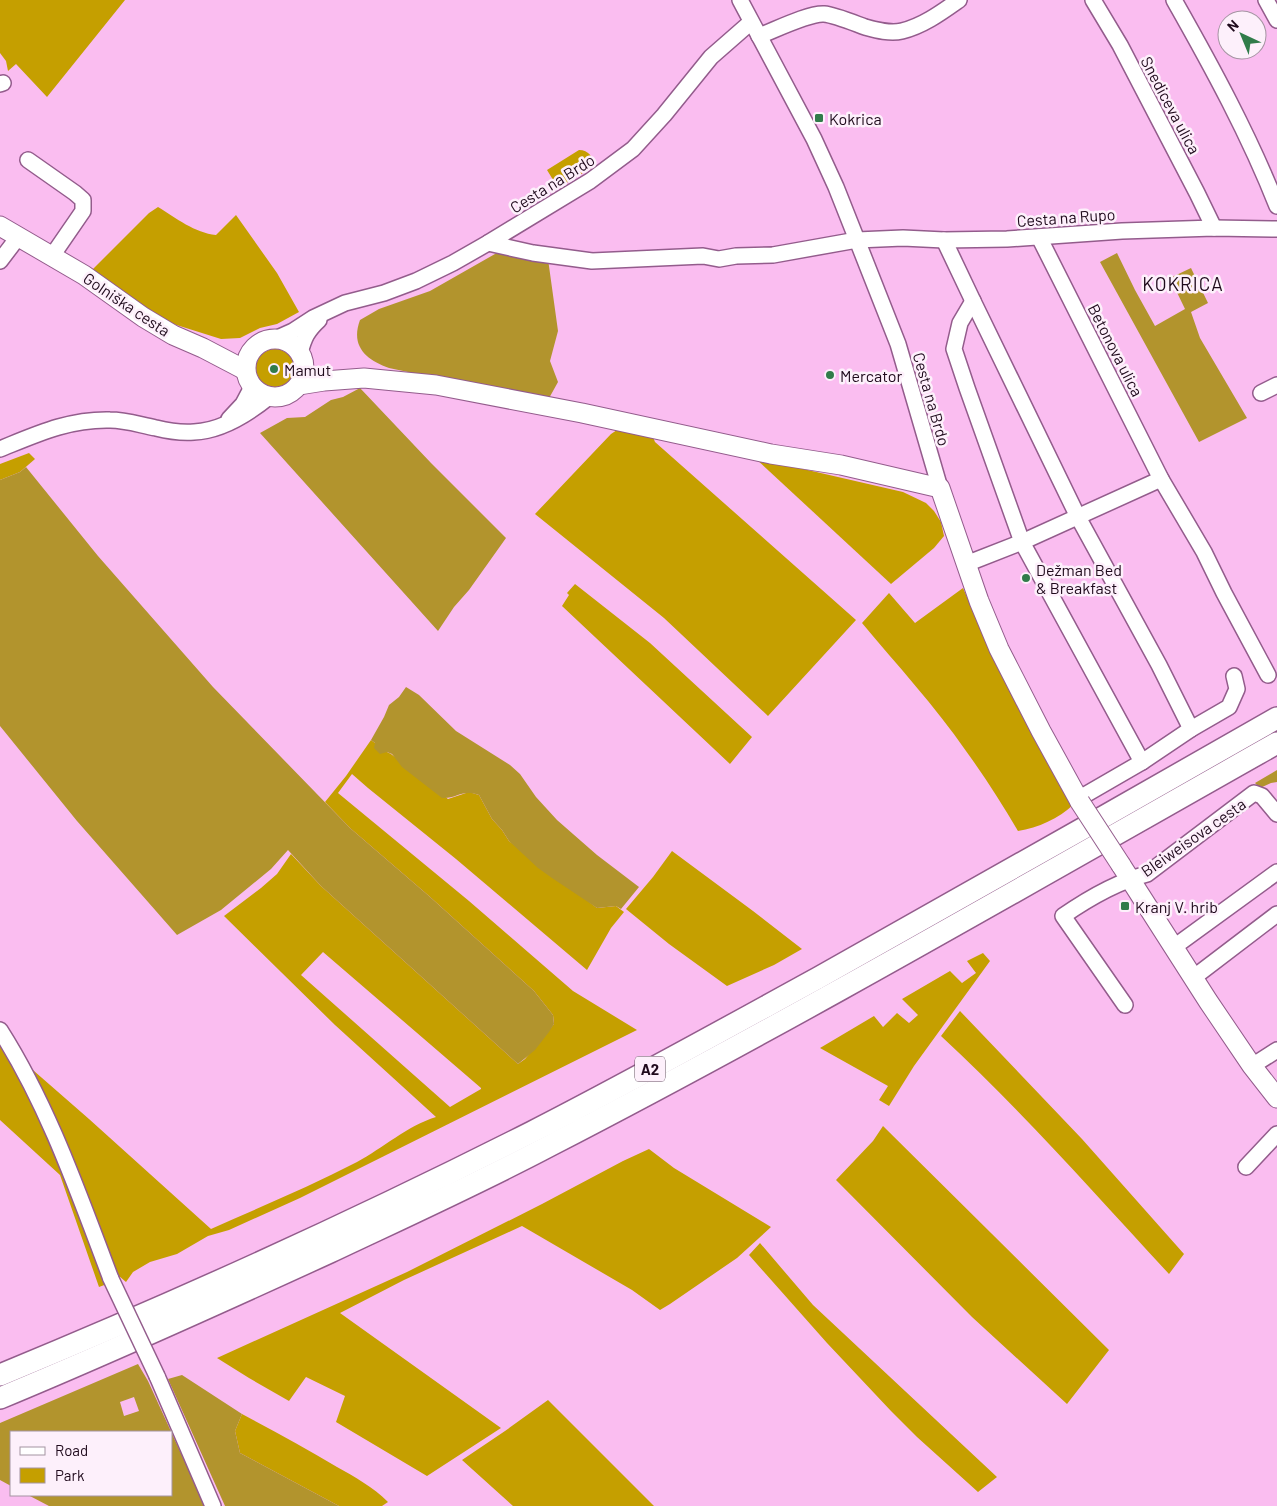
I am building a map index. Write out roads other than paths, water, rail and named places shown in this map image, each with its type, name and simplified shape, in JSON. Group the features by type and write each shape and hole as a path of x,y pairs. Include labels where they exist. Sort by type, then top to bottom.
{"highway":[{"name":"A2","path":"0,1375 136,1317 395,1200 534,1131 753,1014 1277,718"},
{"name":"A2","path":"0,1398 77,1366 244,1291 405,1217 548,1147 764,1032 1277,743"}],"main road":[{"name":"Golniška cesta","path":"0,226 84,274 143,317 173,335 249,370"},
{"path":"302,358 304,374 299,384 291,393 281,397 269,397 259,394 249,370 257,345 275,339 284,340 293,345 302,358 325,371 364,378 436,385 701,438 771,454 841,466 940,488 979,601 999,649 1079,800 1125,872"},
{"path":"299,384 364,378"},
{"name":"Bleiweisova cesta","path":"1125,872 1252,1066 1277,1098"}],"street":[{"name":"Cesta na Brdo","path":"740,0 814,140 858,240 898,344 940,488"},
{"path":"759,36 809,17 824,14 875,30 902,32 930,19 959,0"},
{"name":"Snediceva ulica","path":"1093,0 1120,45 1214,228"},
{"path":"1174,0 1222,88 1260,164 1277,206"},
{"path":"1266,0 1277,20"},
{"name":"Cesta na Brdo","path":"329,310 345,303 384,293 416,281 488,243 590,181 633,149 664,115 711,57 751,22"},
{"path":"28,160 83,200 83,211 52,256"},
{"name":"Cesta na Rupo","path":"488,243 533,253 592,261 703,256 719,259 736,256 773,255 858,240 1039,237 1122,231 1214,228 1277,229"},
{"path":"0,261 18,236"},
{"name":"Betonova ulica","path":"1039,237 1161,479 1204,552 1268,676"},
{"path":"944,240 1078,516 1191,728"},
{"path":"972,301 960,323 954,349 1022,542 1142,762"},
{"path":"275,339 329,310"},
{"path":"302,358 303,340 310,328 329,310"},
{"path":"225,424 243,404 249,370"},
{"path":"1261,393 1277,385"},
{"path":"0,449 52,428 87,421 120,421 155,428 194,432 211,429 249,412 269,397"},
{"path":"966,564 1022,542 1161,479"},
{"path":"1079,800 1142,762 1191,728 1229,707 1237,689 1234,676"},
{"name":"Bleiweisova cesta","path":"1125,1005 1064,916 1125,872 1147,874 1254,793 1262,796 1277,814"},
{"path":"1174,947 1277,872"},
{"path":"1193,978 1277,914"},
{"path":"0,1030 26,1076 62,1151 111,1279 157,1376 213,1506"},
{"path":"1252,1066 1277,1050"},
{"path":"1246,1168 1277,1134"}],"place":[{"name":"Kokrica","path":"819,118"},
{"name":"Mamut","path":"274,369"},
{"name":"Mercator","path":"830,375"},
{"name":"Dežman Bed & Breakfast","path":"1026,578"},
{"name":"Kranj V. hrib","path":"1125,906"}],"district":[{"name":"KOKRICA","path":"1183,283"}]}
